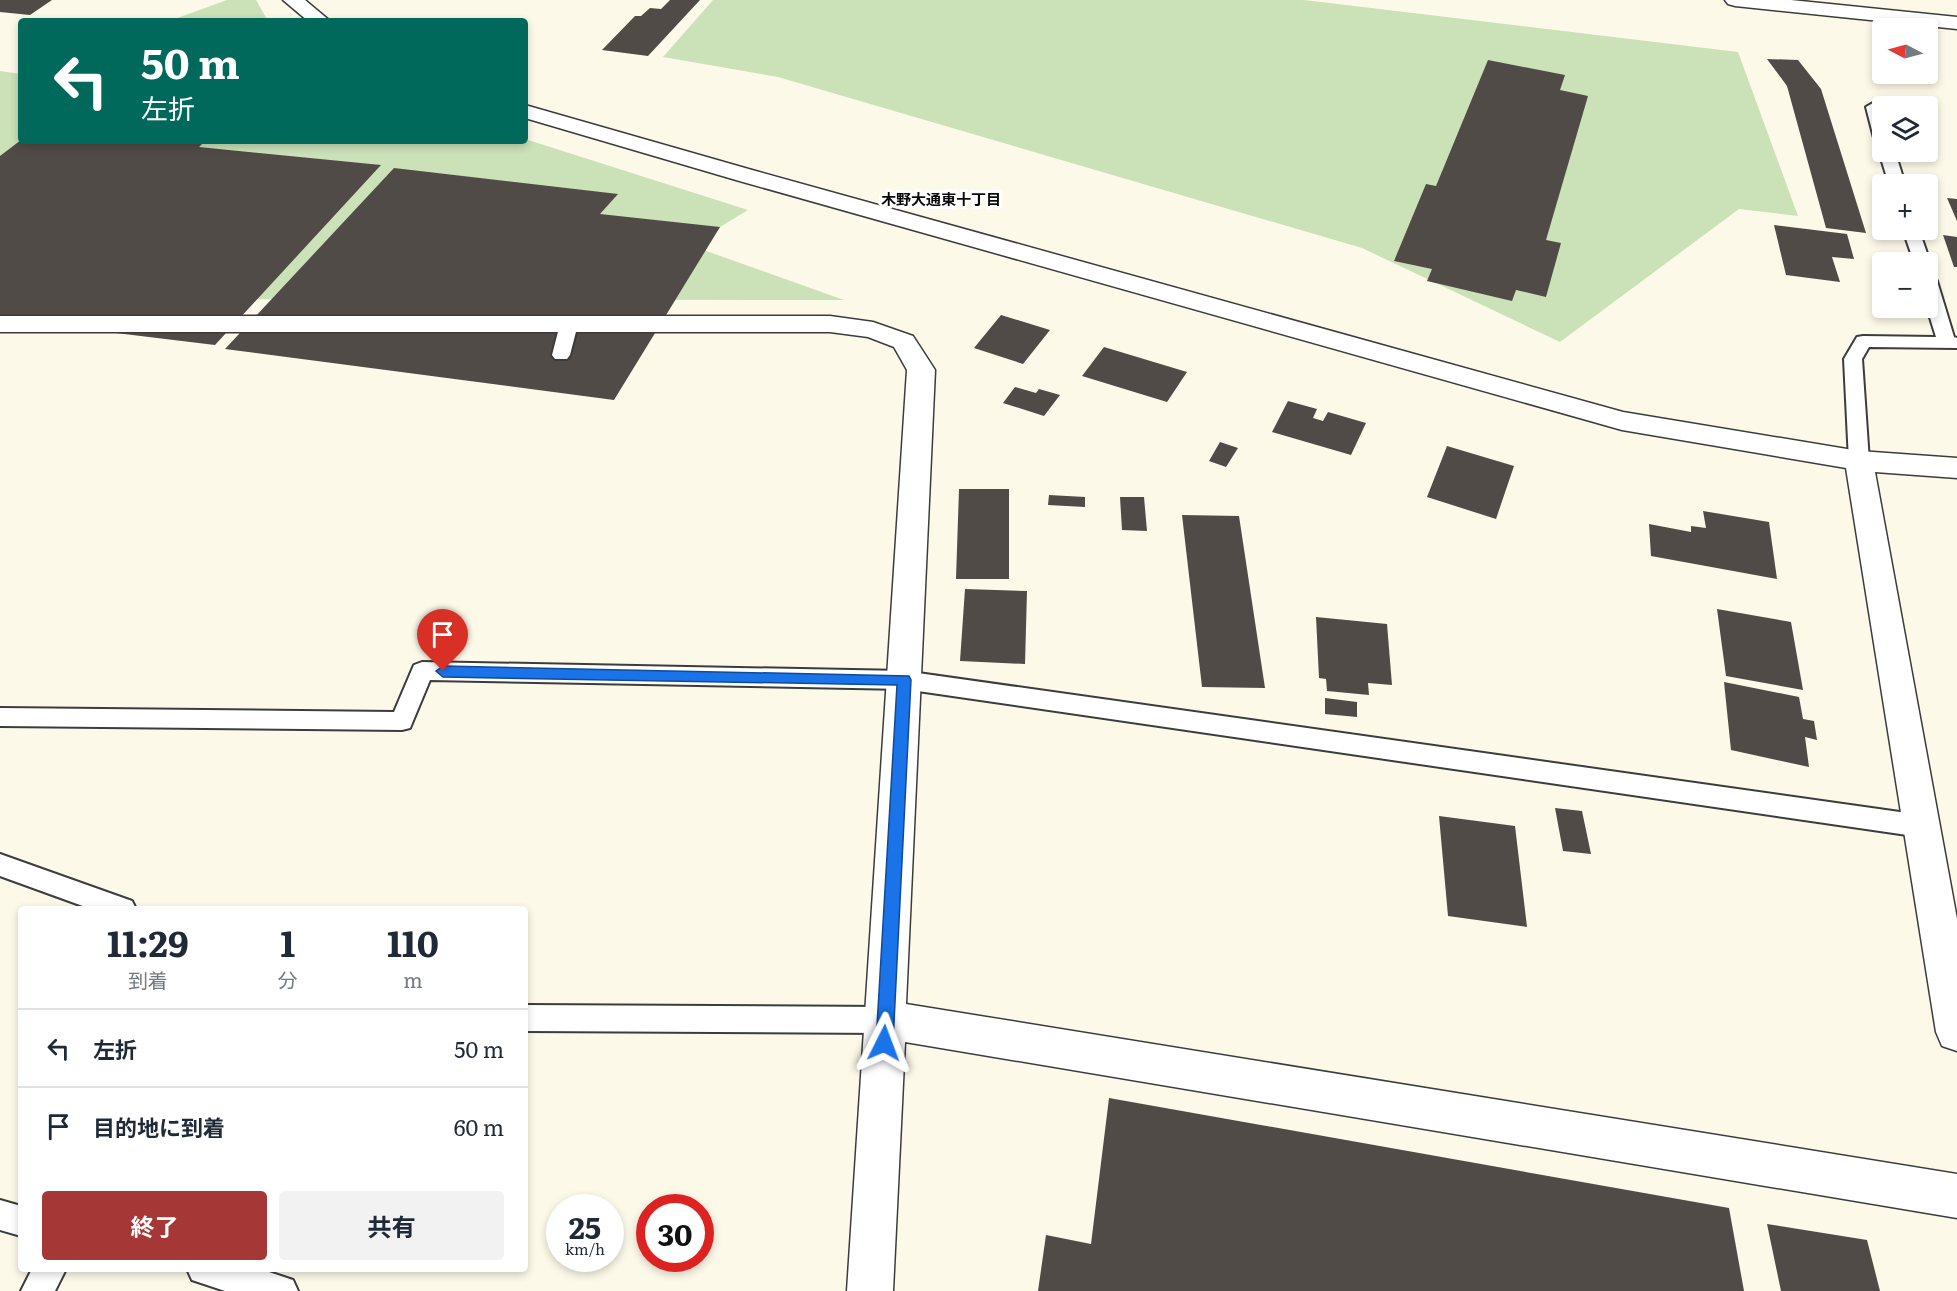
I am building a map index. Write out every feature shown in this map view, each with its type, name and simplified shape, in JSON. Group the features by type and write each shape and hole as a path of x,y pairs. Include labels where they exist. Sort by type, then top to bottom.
{"street":[{"path":"293,0 317,18"},
{"path":"1735,0 1957,23"},
{"path":"528,112 1622,421 1859,461 1957,468"},
{"path":"0,324 830,324 873,330 904,342 921,370 870,1291"},
{"path":"1859,461 1957,1032"},
{"path":"885,1020 1957,1196"}],"lane":[{"path":"1859,461 1853,359 1863,341 1952,343 1938,307"},
{"path":"561,355 569,324"},
{"path":"0,717 402,721 422,671 904,680 1921,826"},
{"path":"0,865 115,906"},
{"path":"528,1018 885,1020"},
{"path":"0,1215 18,1220"},
{"path":"37,1291 48,1272"},
{"path":"214,1272 282,1291"}],"green space":[{"path":"227,0 256,0 266,18 177,18"},
{"path":"713,0 1304,0 1738,52 1798,216 1739,209 1560,342 1362,248 778,77 663,57"},
{"path":"0,71 18,74 18,144 528,144 528,140 748,210 720,227 698,248 844,300 82,299 0,243"}],"building":[{"path":"0,0 52,0 30,15 0,12"},
{"path":"670,0 700,0 648,56 602,50 635,16 641,16 650,8 661,9"},
{"path":"1767,59 1798,60 1821,89 1866,233 1826,228 1787,86"},
{"path":"1488,60 1565,75 1560,90 1588,96 1546,240 1561,243 1546,297 1516,290 1512,301 1427,281 1432,269 1394,261 1426,184 1436,186"},
{"path":"18,142 202,144 199,147 381,165 215,345 0,319 0,156"},
{"path":"394,168 618,194 600,214 720,227 614,400 225,349"},
{"path":"1947,198 1957,199 1957,221"},
{"path":"1774,225 1847,234 1854,259 1832,257 1840,282 1786,275"},
{"path":"1943,235 1957,237 1957,267 1954,267"},
{"path":"1001,315 1050,330 1023,364 974,348"},
{"path":"1104,347 1187,372 1167,402 1082,376"},
{"path":"1015,387 1036,393 1039,389 1060,395 1044,416 1003,403"},
{"path":"1288,401 1317,409 1313,418 1323,421 1328,412 1366,423 1351,455 1272,432"},
{"path":"1220,442 1238,448 1226,467 1209,461"},
{"path":"1447,446 1514,466 1496,519 1427,497"},
{"path":"959,489 1009,489 1009,579 956,579"},
{"path":"1049,495 1085,497 1085,507 1048,505"},
{"path":"1120,497 1144,497 1147,531 1122,530"},
{"path":"1703,511 1769,522 1777,579 1651,556 1649,524 1691,532 1691,526 1706,528"},
{"path":"1182,515 1239,516 1265,688 1202,687"},
{"path":"965,589 1027,591 1025,664 960,661"},
{"path":"1717,609 1791,622 1803,690 1726,676"},
{"path":"1316,617 1387,624 1392,685 1368,683 1369,695 1327,691 1326,679 1319,678"},
{"path":"1724,682 1799,697 1803,719 1814,721 1817,740 1805,737 1809,767 1731,750"},
{"path":"1325,698 1357,702 1357,717 1325,714"},
{"path":"1555,808 1582,811 1591,854 1563,851"},
{"path":"1439,816 1515,826 1527,927 1448,916"},
{"path":"1109,1098 1729,1208 1744,1291 1038,1291 1046,1235 1091,1244"},
{"path":"1767,1224 1867,1240 1880,1291 1781,1291"}],"district":[{"name":"木野大通東十丁目","path":"941,198"}],"route":[{"path":"443,671 904,680 884,1043"}]}
